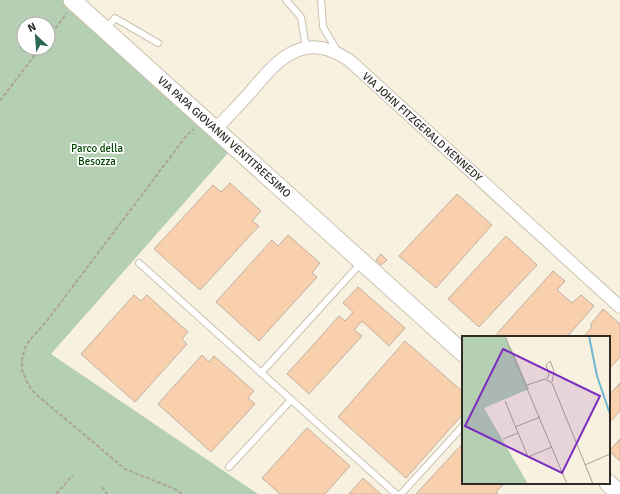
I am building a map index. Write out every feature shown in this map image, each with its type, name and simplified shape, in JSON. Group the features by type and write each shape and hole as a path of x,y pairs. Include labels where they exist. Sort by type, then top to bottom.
{"street":[{"name":"VIA PAPA GIOVANNI VENTITREESIMO","path":"78,5 462,352"},
{"name":"VIA JOHN FITZGERALD KENNEDY","path":"216,129 276,64 292,52 306,48 329,50 339,54 349,60 620,307"},
{"path":"609,484 620,494"}],"lane":[{"path":"286,0 301,17 306,48"},
{"path":"321,0 323,27 339,54"},
{"path":"106,29 115,18 158,43"},
{"path":"261,373 362,262"},
{"path":"140,263 396,494"},
{"path":"229,467 291,400"},
{"path":"401,494 462,427"}],"path":[{"path":"56,29 78,5"},
{"path":"0,101 34,56"},
{"path":"182,494 177,490 125,469 43,401 31,389 26,380 22,370 22,359 29,341 46,322 193,129"},
{"path":"56,494 73,475"},
{"path":"102,487 107,494"}],"green space":[{"name":"Parco della Besozza","path":"0,0 70,0 235,145 51,354 258,494 0,494"}],"building":[{"path":"230,183 261,211 252,221 259,226 200,290 154,249 213,185 221,192"},
{"path":"457,194 492,225 436,288 399,256"},
{"path":"288,235 320,263 312,273 317,277 259,341 216,302 272,240 278,246"},
{"path":"506,236 537,265 479,327 448,299"},
{"path":"381,254 387,260 381,265 376,260"},
{"path":"553,271 565,281 557,290 572,303 581,295 594,306 568,336 495,336"},
{"path":"358,287 405,328 389,346 362,321 354,330 362,336 309,394 287,374 339,316 345,321 353,312 343,303"},
{"path":"134,295 141,301 147,295 188,332 182,339 187,344 135,402 81,354"},
{"path":"603,309 620,324 620,357 610,368 610,336 584,336 592,327 590,325"},
{"path":"405,341 462,391 462,415 406,478 338,417"},
{"path":"202,355 209,362 214,356 254,391 248,398 255,404 211,452 158,404"},
{"path":"620,383 620,411 610,422 610,394"},
{"path":"307,428 350,466 325,494 280,494 262,478"},
{"path":"620,439 620,461 610,452 610,450"},
{"path":"462,444 462,484 504,484 496,492 498,494 416,494"},
{"path":"363,478 381,494 349,494"}]}
